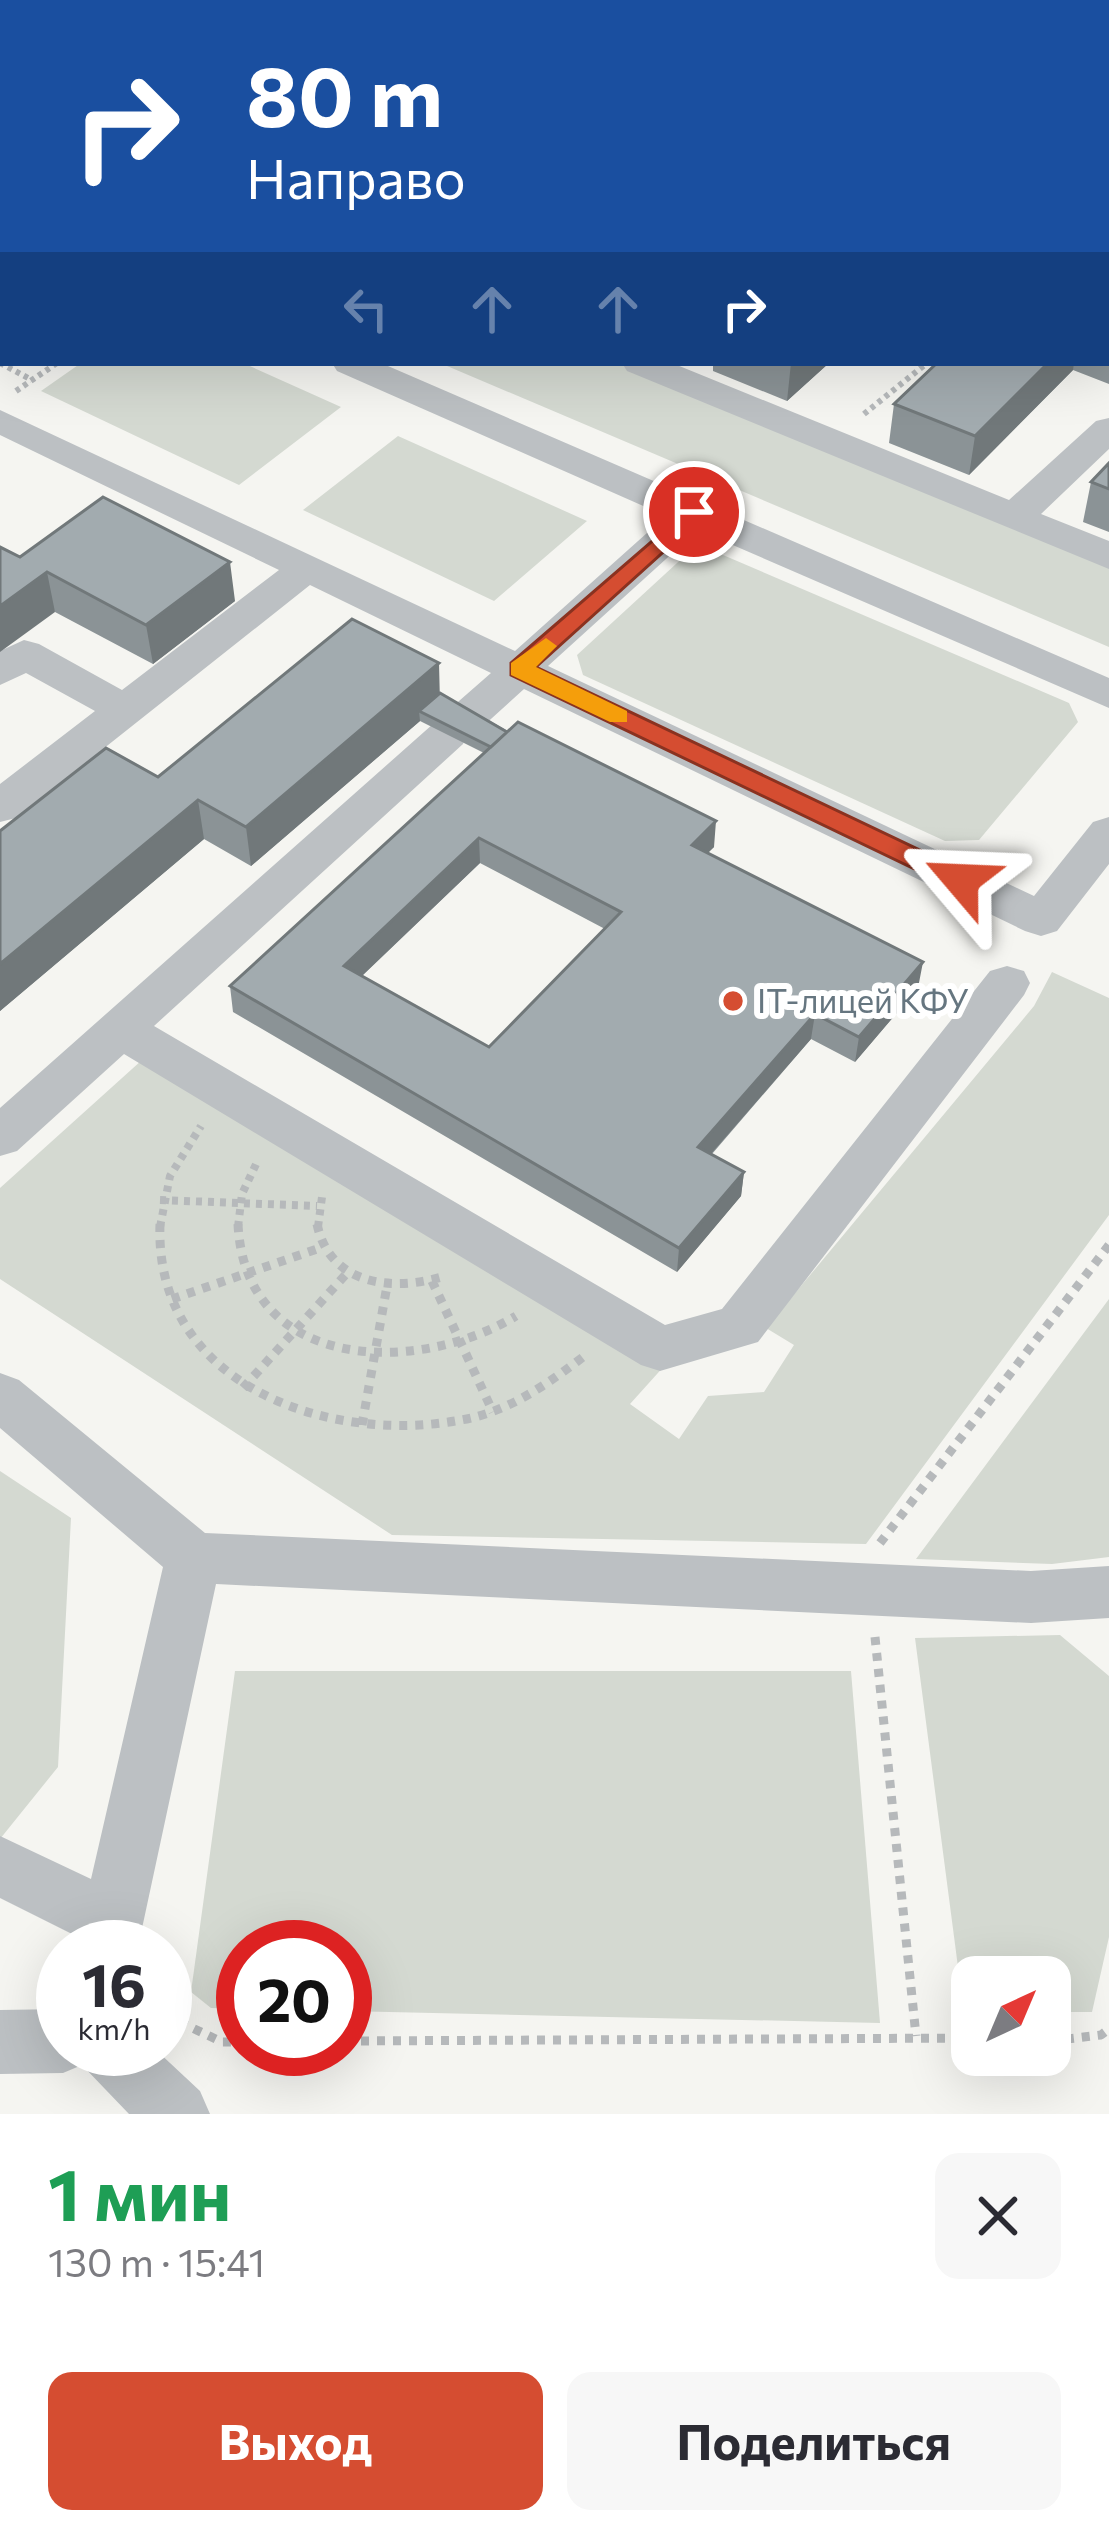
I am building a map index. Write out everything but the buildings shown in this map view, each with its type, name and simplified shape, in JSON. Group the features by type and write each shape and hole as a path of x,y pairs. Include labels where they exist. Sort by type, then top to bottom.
{"street":[{"path":"357,366 1109,694"},
{"path":"655,366 1109,556"},
{"path":"0,421 1042,919 1109,833"},
{"path":"1014,517 1109,429"},
{"path":"0,1137 694,512"},
{"path":"0,807 307,568"},
{"path":"0,671 24,654 125,710"},
{"path":"121,1029 660,1349 739,1326 1007,983"},
{"path":"0,1396 193,1558 1031,1597 1109,1592"},
{"path":"112,1920 193,1558"},
{"path":"0,1866 87,1920"},
{"path":"0,2042 36,2041"},
{"path":"136,2076 177,2114"}],"path":[{"path":"6,366 32,380"},
{"path":"0,403 53,366"},
{"path":"830,442 923,366"},
{"path":"232,1094 187,1141 160,1200 159,1271 188,1335 243,1388 319,1421 406,1430 493,1412 568,1373 616,1322"},
{"path":"287,1128 254,1164 238,1203 238,1252 259,1295 296,1329 346,1351 405,1357 463,1346 512,1320 548,1282"},
{"path":"349,1164 330,1181 317,1206 323,1246 348,1272 388,1286 432,1281 465,1262 481,1243"},
{"path":"160,1200 317,1206"},
{"path":"865,1562 1109,1245"},
{"path":"172,1299 323,1246"},
{"path":"243,1388 348,1272"},
{"path":"432,1281 493,1412"},
{"path":"362,1425 388,1286"},
{"path":"873,1618 916,2036"},
{"path":"1071,2039 1109,2029"},
{"path":"372,2041 951,2037"}],"shaded area":[{"path":"77,366 250,366 341,407 239,485 41,391"},
{"path":"447,366 626,366 1109,566 1109,647"},
{"path":"398,436 587,521 494,601 303,510"},
{"path":"689,552 716,552 1069,703 1078,722 979,840 945,841 583,675 577,655"},
{"path":"1052,972 1109,998 1109,1215 866,1544 392,1535 0,1279 0,1188 142,1060 666,1364 630,1404 679,1439 708,1396 764,1392 794,1345 766,1328 1034,1006"},
{"path":"1109,1299 1109,1557 1052,1564 916,1559"},
{"path":"0,1471 71,1518 58,1767 0,1839"},
{"path":"1060,1635 1109,1676 1109,1937 1092,2012 1071,2012 1071,1956 957,1956 915,1638"},
{"path":"235,1671 851,1671 880,2023 372,2012 372,1920 216,1920 216,2008 192,1993"}],"slow traffic":[{"path":"546,646 519,669 618,716"}],"place":[{"name":"IT-лицей КФУ","path":"733,1001"}],"route":[{"path":"694,512 519,669 961,880"}]}
